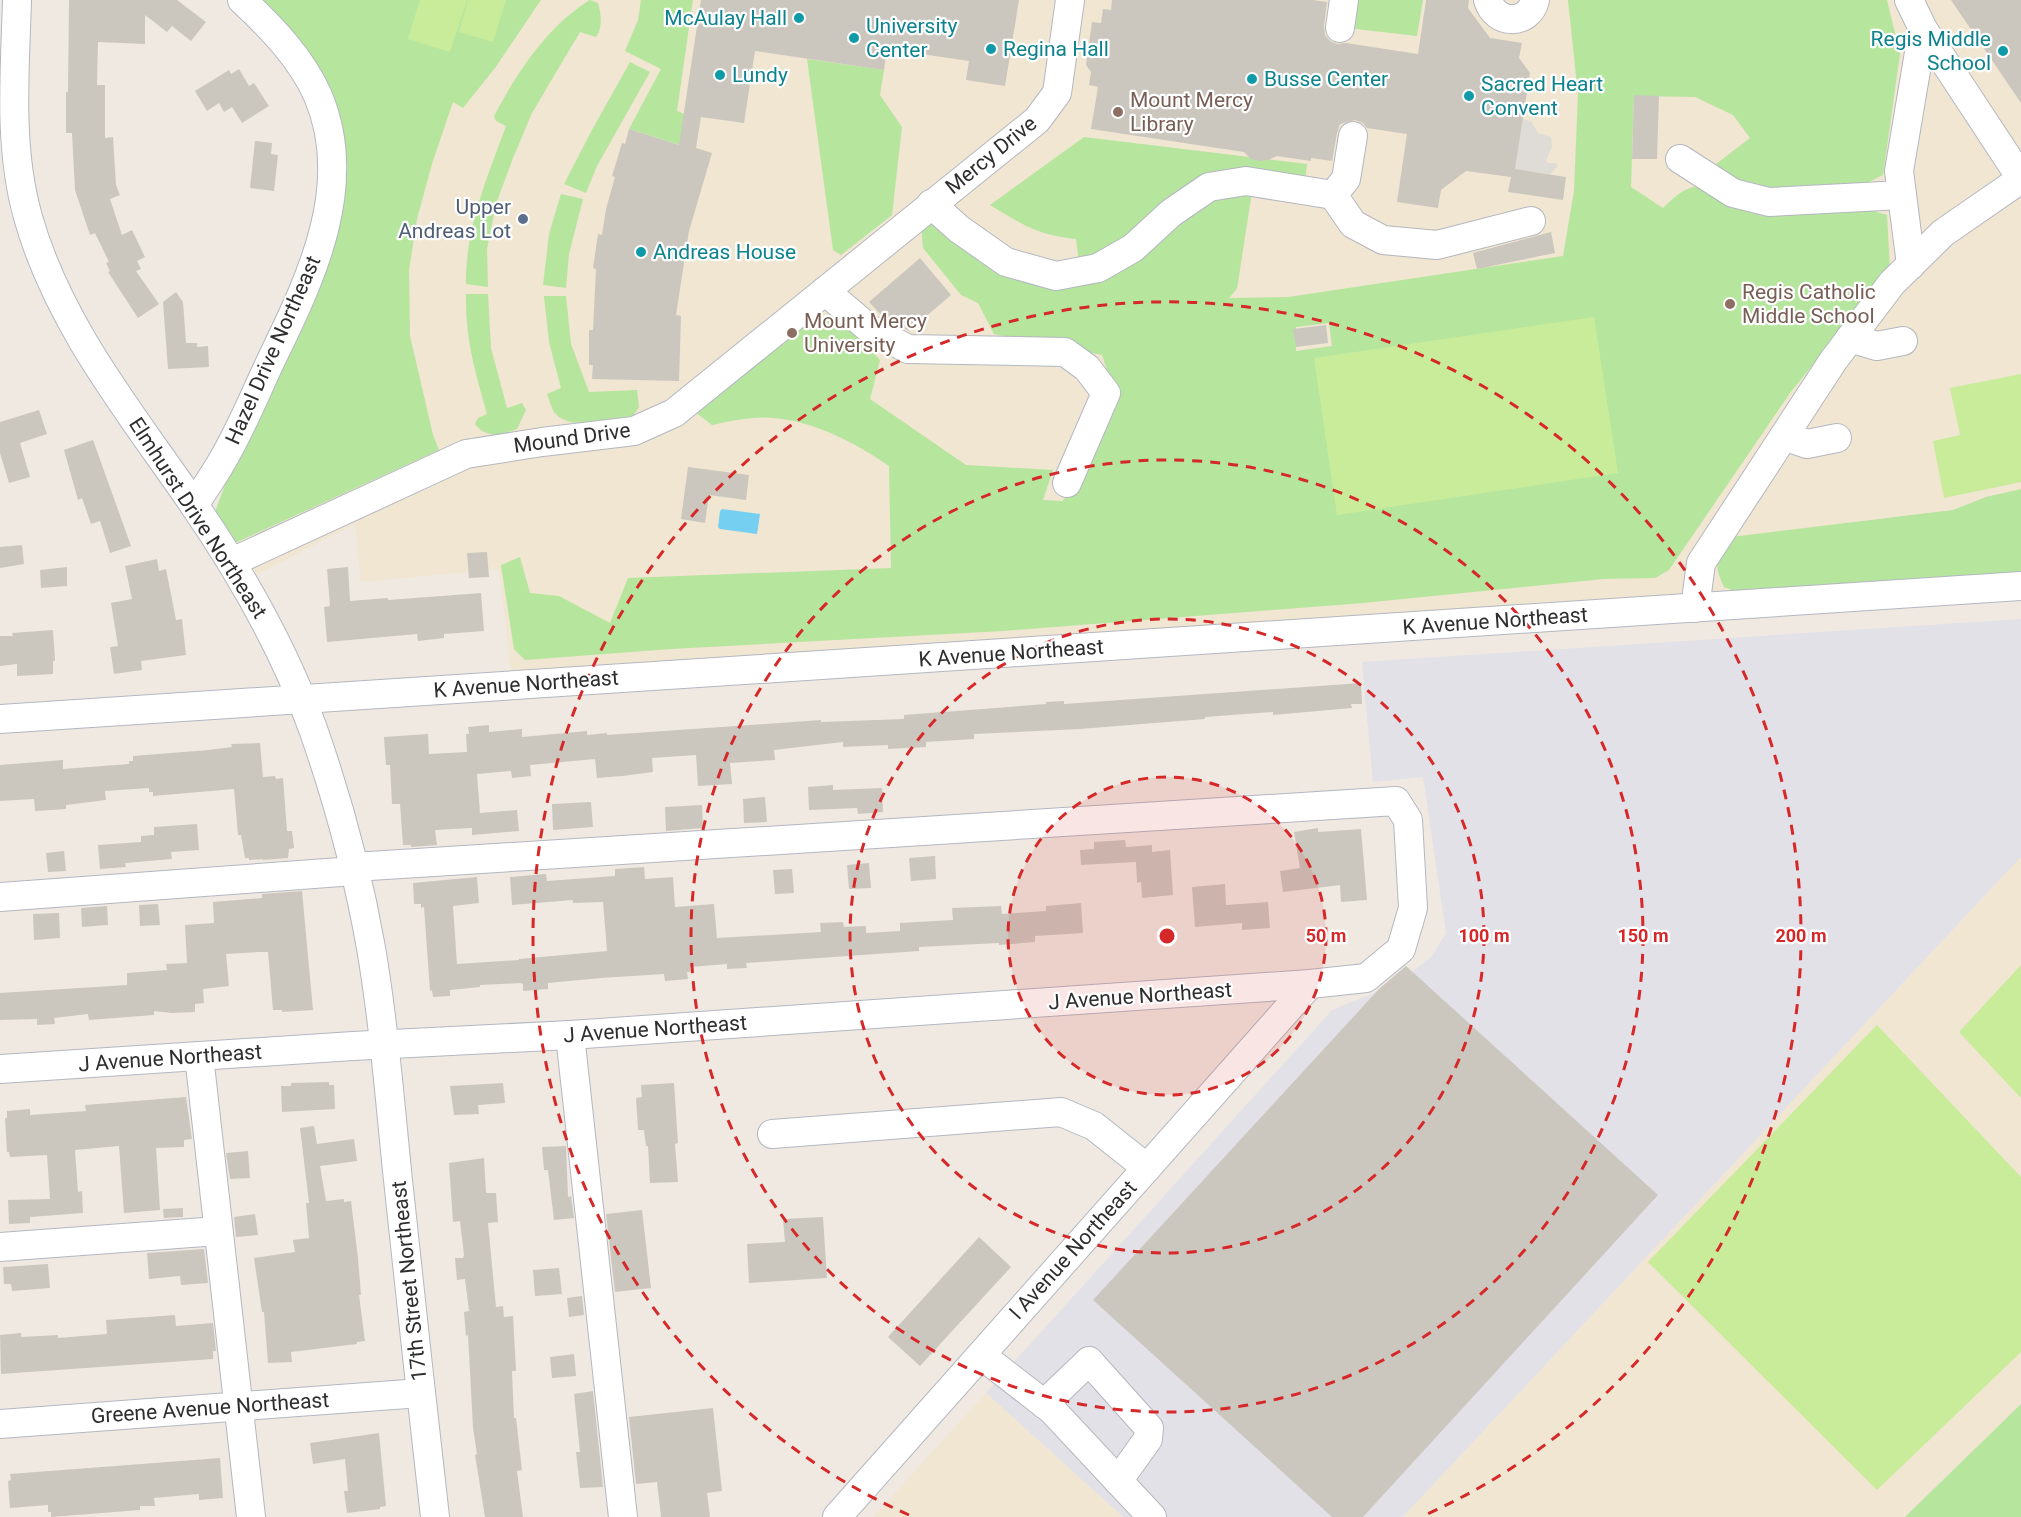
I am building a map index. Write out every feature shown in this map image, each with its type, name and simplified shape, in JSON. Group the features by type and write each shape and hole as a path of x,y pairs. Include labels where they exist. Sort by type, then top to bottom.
{"street":[{"name":"Elmhurst Drive Northeast","path":"17,0 14,122 17,165 27,213 44,265 68,313 108,382 195,505 272,630 301,699 326,768 354,869 371,948 384,1044"},
{"name":"Hazel Drive Northeast","path":"195,505 222,461 292,317 313,266 327,221 332,178 328,132 318,96 296,60 270,27 242,0"},
{"name":"Mercy Drive","path":"931,204 1037,120 1057,93 1070,0"},
{"path":"1340,28 1344,0"},
{"path":"1488,0 1494,12 1509,20 1524,16 1531,11 1535,0"},
{"path":"1695,608 1701,563 1850,338 1892,283 1943,233 2021,178 1923,29 1909,0"},
{"path":"1911,265 1899,171 1923,29"},
{"path":"1333,195 1346,179 1353,136"},
{"path":"1680,159 1733,193 1769,202 1902,195"},
{"path":"931,204 958,229 1006,262 1056,276 1098,268 1133,248 1171,213 1209,188 1246,181 1333,195 1353,224 1383,240 1437,244 1531,220"},
{"name":"Mound Drive","path":"232,562 466,454 634,431 674,413 931,204"},
{"path":"825,291 871,330 908,349 1065,352 1087,368 1106,393 1067,483"},
{"path":"1850,338 1877,346 1903,341"},
{"path":"1784,436 1807,444 1837,438"},
{"name":"K Avenue Northeast","path":"0,719 2021,586"},
{"name":"J Avenue Northeast","path":"0,1070 384,1044 570,1035 1310,984 1366,978 1401,949 1413,908 1408,820 1396,801 354,869"},
{"path":"0,897 354,869"},
{"name":"I Avenue Northeast","path":"837,1517 1310,984"},
{"path":"570,1035 623,1517"},
{"name":"17th Street Northeast","path":"384,1044 435,1517"},
{"path":"199,1056 251,1517"},
{"path":"772,1134 1061,1112 1094,1126 1147,1168"},
{"path":"0,1247 218,1231"},
{"path":"981,1355 1052,1410 1152,1517"},
{"path":"1044,1404 1089,1361 1149,1428 1148,1439 1118,1481"},
{"name":"Greene Avenue Northeast","path":"0,1424 421,1393"}],"shaded area":[{"name":"Mount Mercy University","path":"255,0 2021,0 2021,574 511,673 499,569 361,582 355,524 256,575 215,512 343,163"},
{"path":"1523,119 1531,121 1538,133 1551,137 1552,147 1546,161 1556,163 1558,166 1550,174 1510,169 1504,160 1518,149"},
{"path":"2021,619 2021,857 1403,1517 1123,1517 986,1393 1332,1010 1394,985 1431,957 1446,933 1423,777 1373,782 1362,662"},
{"path":"2021,857 2021,965 1960,1032 2021,1098 2021,1404 1905,1517 1403,1517"},
{"path":"986,1393 1123,1517 873,1517"}],"green space":[{"path":"255,0 541,0 495,68 463,108 453,102 432,164 417,219 409,270 410,336 433,435 439,450 235,543 215,512 343,163"},
{"path":"420,0 467,0 450,52 408,39"},
{"path":"468,0 506,0 493,42 459,32"},
{"path":"590,0 598,3 600,29 596,37 580,32 532,113 496,204 487,249 488,287 466,284 473,224 506,126 496,121 494,116 534,52 560,23"},
{"path":"641,0 693,0 677,111 687,115 683,146 629,129 661,69 625,51 638,20"},
{"path":"1350,0 1423,0 1417,36 1347,28"},
{"path":"1568,0 1887,0 1900,54 1883,175 1854,189 1768,190 1726,178 1716,164 1750,138 1733,115 1695,97 1634,96 1631,187 1663,208 1686,190 1703,186 1867,209 1887,215 1890,269 1790,393 1669,570 1655,578 1604,579 1363,603 1003,631 671,649 525,660 514,649 501,565 520,557 530,593 559,596 610,623 628,578 891,568 889,466 849,441 819,428 788,420 765,418 742,419 712,425 695,412 814,315 842,319 880,360 870,399 966,465 1053,470 1043,500 1062,501 1074,490 1114,391 1102,355 994,334 978,303 961,295 923,248 921,224 937,223 1054,283 1206,199 1252,192 1237,289 1229,298 1288,297 1563,256 1574,191 1578,95","holes":["1329,323 1332,346 1296,351 1296,327"]},
{"path":"807,59 884,70 880,95 902,127 892,215 841,255 833,250"},
{"path":"630,62 650,72 597,166 586,193 564,184 592,130"},
{"path":"1084,137 1307,164 1305,181 1244,174 1119,251 1079,262 1076,239 1040,232 990,205"},
{"path":"561,194 583,199 569,254 566,288 543,285 549,234"},
{"path":"466,294 488,294 491,348 507,408 522,403 526,410 517,429 500,434 489,434 475,424 478,418 487,414 469,340"},
{"path":"544,296 566,296 571,344 589,392 637,390 639,407 633,416 580,423 561,418 554,412 547,394 561,388 549,342"},
{"path":"1594,317 1618,473 1337,515 1314,358"},
{"path":"2021,374 2021,482 1944,498 1933,441 1960,435 1950,388"},
{"path":"2021,489 2021,574 1740,593 1724,587 1718,571 1719,555 1731,537 1953,510 1986,497"},
{"path":"2021,965 2021,1098 1959,1032"},
{"path":"1877,1025 2021,1177 2021,1352 1877,1490 1648,1262"},
{"path":"2021,1404 2021,1517 1905,1517"}],"water":[{"path":"722,509 760,514 757,534 720,529 718,527"}],"building":[{"path":"69,0 177,0 206,22 191,41 172,26 167,32 145,15 145,44 98,42 97,85 105,85 105,138 113,137 116,185 120,195 110,199 122,235 132,230 145,257 137,261 141,269 136,271 159,304 138,318 108,272 110,271 106,263 109,262 95,233 90,235 75,190 72,133 66,133"},
{"path":"701,0 1019,0 1005,86 966,80 969,61 887,49 884,70 755,51 744,123 701,117 696,148 712,153 689,231 676,315 681,316 679,381 592,379 593,365 589,365 589,330 593,330 596,269 593,268 598,234 602,235 615,177 612,176 622,143 625,144 629,129 679,145"},
{"name":"Busse Center","path":"1112,0 1313,0 1327,2 1324,26 1325,35 1330,41 1337,44 1346,43 1418,54 1426,0 1469,0 1468,8 1490,38 1522,43 1519,58 1530,73 1515,169 1566,177 1563,200 1508,192 1511,177 1466,171 1441,190 1438,208 1397,202 1407,134 1367,128 1363,123 1355,120 1340,124 1332,161 1311,158 1311,161 1277,156 1259,161 1251,159 1244,152 1091,129 1098,87 1089,85 1091,72 1086,65 1092,22 1101,23 1103,9 1111,10"},
{"name":"Regis Middle School","path":"1951,0 2021,0 2021,103"},
{"path":"239,69 249,86 254,83 269,106 242,123 232,107 224,112 219,103 207,111 195,91 229,70 231,74"},
{"path":"1634,95 1659,96 1657,159 1632,159"},
{"path":"255,141 272,143 271,154 278,155 274,191 250,188"},
{"path":"1551,232 1555,253 1477,269 1473,253"},
{"path":"920,258 951,295 909,331 883,317 869,302"},
{"path":"176,292 183,302 186,343 197,343 197,347 208,346 209,367 168,369 163,302"},
{"path":"1326,325 1328,343 1296,347 1293,329"},
{"path":"39,410 47,434 20,443 30,477 9,483 0,453 0,422"},
{"path":"93,440 131,546 110,553 100,521 91,524 82,498 78,500 64,450"},
{"path":"688,467 749,475 746,500 709,495 705,523 681,519"},
{"path":"22,545 24,564 0,568 0,547"},
{"path":"487,552 489,577 469,578 467,553"},
{"path":"157,559 159,571 166,569 176,620 182,619 186,655 141,661 142,670 114,674 110,647 118,646 111,603 132,599 125,566"},
{"path":"67,567 67,586 41,588 40,570"},
{"path":"348,567 350,601 481,593 484,631 444,634 444,638 418,641 417,634 327,642 324,607 330,606 327,569"},
{"path":"53,630 55,661 53,661 53,674 17,676 17,664 0,666 0,636"},
{"path":"1361,683 1362,704 1351,704 1352,708 1273,715 1273,712 1205,717 1205,719 1080,729 974,734 974,739 926,742 926,747 888,749 888,745 843,747 843,742 774,750 775,760 730,763 732,784 698,786 696,755 652,758 653,772 622,776 597,778 595,759 530,765 531,776 512,778 511,771 477,774 480,813 517,810 519,831 472,835 472,828 435,830 437,845 411,847 411,845 403,845 400,804 392,804 390,765 386,765 384,737 428,734 429,754 467,752 468,727 489,725 489,732 522,729 522,737 587,731 587,735 607,733 607,735 821,720 821,722 904,719 904,715 1046,704 1046,702 1064,701 1064,704"},
{"path":"260,743 263,777 283,778 287,831 292,831 294,848 289,849 288,858 249,860 245,858 241,835 238,835 234,789 153,796 149,788 105,791 106,800 66,805 66,809 35,811 34,799 0,801 0,765 63,760 63,769 129,764 129,761 133,761 133,756 209,750 232,747 231,744"},
{"path":"833,785 833,790 882,788 883,812 858,814 857,808 809,810 808,787"},
{"path":"765,797 767,822 744,823 743,799"},
{"path":"591,802 593,827 553,830 552,804"},
{"path":"702,805 703,828 666,831 665,807"},
{"path":"197,824 199,850 171,852 172,859 125,863 126,867 100,869 98,845 141,842 141,836 154,835 154,827"},
{"path":"1318,828 1318,832 1361,829 1367,900 1341,902 1340,885 1283,892 1280,871 1300,868 1294,832"},
{"path":"1125,840 1126,847 1152,845 1152,852 1170,850 1173,895 1142,898 1141,882 1137,883 1136,862 1081,865 1080,850 1094,849 1094,842"},
{"path":"64,851 66,871 48,872 46,853"},
{"path":"935,856 936,879 911,881 909,858"},
{"path":"869,863 871,888 849,889 847,865"},
{"path":"644,867 645,879 673,877 675,907 714,904 717,938 821,932 820,923 843,922 844,927 866,926 866,933 900,931 900,923 953,920 952,908 1001,906 1002,914 1046,911 1046,906 1081,903 1083,933 1035,936 1035,942 919,947 919,951 746,963 747,968 727,969 727,964 690,967 690,972 687,972 688,979 665,981 664,974 548,983 548,989 523,991 521,983 480,985 480,987 450,990 450,996 433,997 432,990 430,991 424,907 421,908 421,904 414,904 413,883 477,877 479,903 453,906 457,964 519,960 607,951 603,902 573,903 573,900 512,905 510,877 546,874 547,881 615,876 615,869"},
{"path":"792,869 794,893 775,894 773,870"},
{"path":"1225,884 1226,905 1268,902 1270,928 1242,930 1242,923 1195,927 1192,887"},
{"path":"302,891 313,1010 282,1012 282,1010 273,1010 268,952 259,952 226,954 229,986 203,989 204,1003 195,1004 195,1012 154,1011 154,1015 89,1020 88,1014 54,1018 55,1024 37,1025 37,1019 0,1020 0,993 127,985 127,973 167,970 166,964 187,963 185,925 214,923 213,902 262,898 262,894"},
{"path":"158,904 160,925 140,926 139,905"},
{"path":"107,906 108,925 82,927 81,908"},
{"path":"59,913 60,938 34,940 33,914"},
{"path":"1406,966 1658,1195 1363,1517 1332,1517 1093,1300 1379,989"},
{"path":"329,1082 329,1085 334,1085 335,1109 282,1112 281,1086 291,1086 291,1083"},
{"path":"503,1083 505,1103 478,1105 479,1114 454,1115 450,1086"},
{"path":"674,1083 678,1182 650,1183 648,1146 646,1146 644,1130 638,1130 636,1098 642,1097 641,1085"},
{"path":"186,1097 192,1139 184,1140 184,1147 156,1148 160,1210 124,1213 119,1146 75,1150 78,1192 82,1191 83,1213 30,1217 30,1223 9,1224 8,1200 50,1199 47,1155 10,1157 7,1152 5,1118 7,1118 7,1111 30,1109 30,1115 86,1111 85,1105"},
{"path":"314,1126 317,1144 354,1139 357,1161 320,1166 326,1201 344,1199 344,1202 351,1201 365,1341 291,1352 292,1362 268,1363 264,1312 262,1312 254,1258 295,1252 293,1240 309,1238 306,1203 309,1203 300,1128"},
{"path":"566,1146 568,1197 571,1196 574,1218 554,1220 548,1170 544,1170 542,1147"},
{"path":"248,1151 250,1178 230,1179 226,1153"},
{"path":"484,1158 486,1193 496,1193 498,1222 488,1223 496,1307 503,1306 504,1317 513,1316 516,1371 512,1371 514,1418 516,1418 522,1470 517,1471 523,1517 485,1517 475,1455 477,1454 473,1428 468,1335 466,1336 464,1312 469,1311 465,1279 457,1280 455,1258 463,1258 464,1255 460,1221 453,1222 449,1163"},
{"path":"183,1208 183,1217 164,1218 163,1209"},
{"path":"642,1210 651,1288 615,1292 606,1214"},
{"path":"255,1214 258,1235 236,1237 234,1217"},
{"path":"823,1217 827,1278 749,1283 747,1244 785,1242 783,1219"},
{"path":"979,1237 1011,1267 920,1366 888,1337"},
{"path":"204,1249 208,1283 181,1285 180,1276 149,1279 147,1253"},
{"path":"48,1264 50,1288 12,1291 11,1284 4,1284 3,1267"},
{"path":"559,1268 562,1294 535,1296 533,1270"},
{"path":"582,1296 584,1315 569,1317 567,1298"},
{"path":"175,1315 176,1326 213,1323 216,1351 213,1351 213,1359 1,1374 0,1335 21,1333 21,1337 58,1335 58,1338 107,1334 106,1320"},
{"path":"574,1354 576,1376 552,1378 550,1357"},
{"path":"593,1391 603,1487 580,1488 576,1452 580,1452 574,1394"},
{"path":"713,1408 722,1491 707,1493 710,1517 661,1517 657,1482 636,1484 629,1417"},
{"path":"379,1433 386,1506 380,1509 347,1513 344,1491 348,1491 345,1459 313,1464 310,1443"},
{"path":"220,1458 223,1498 199,1500 199,1494 154,1498 155,1506 140,1506 140,1510 51,1517 48,1505 10,1508 8,1481 11,1480 10,1474"}],"place":[{"name":"McAulay Hall","path":"799,18"},
{"name":"University Center","path":"854,38"},
{"name":"Regina Hall","path":"991,49"},
{"name":"Regis Middle School","path":"2003,51"},
{"name":"Lundy","path":"720,75"},
{"name":"Busse Center","path":"1252,79"},
{"name":"Sacred Heart Convent","path":"1469,96"},
{"name":"Mount Mercy Library","path":"1118,112"},
{"name":"Upper Andreas Lot","path":"523,219"},
{"name":"Andreas House","path":"641,252"},
{"name":"Regis Catholic Middle School","path":"1730,304"},
{"name":"Mount Mercy University","path":"792,333"}]}
